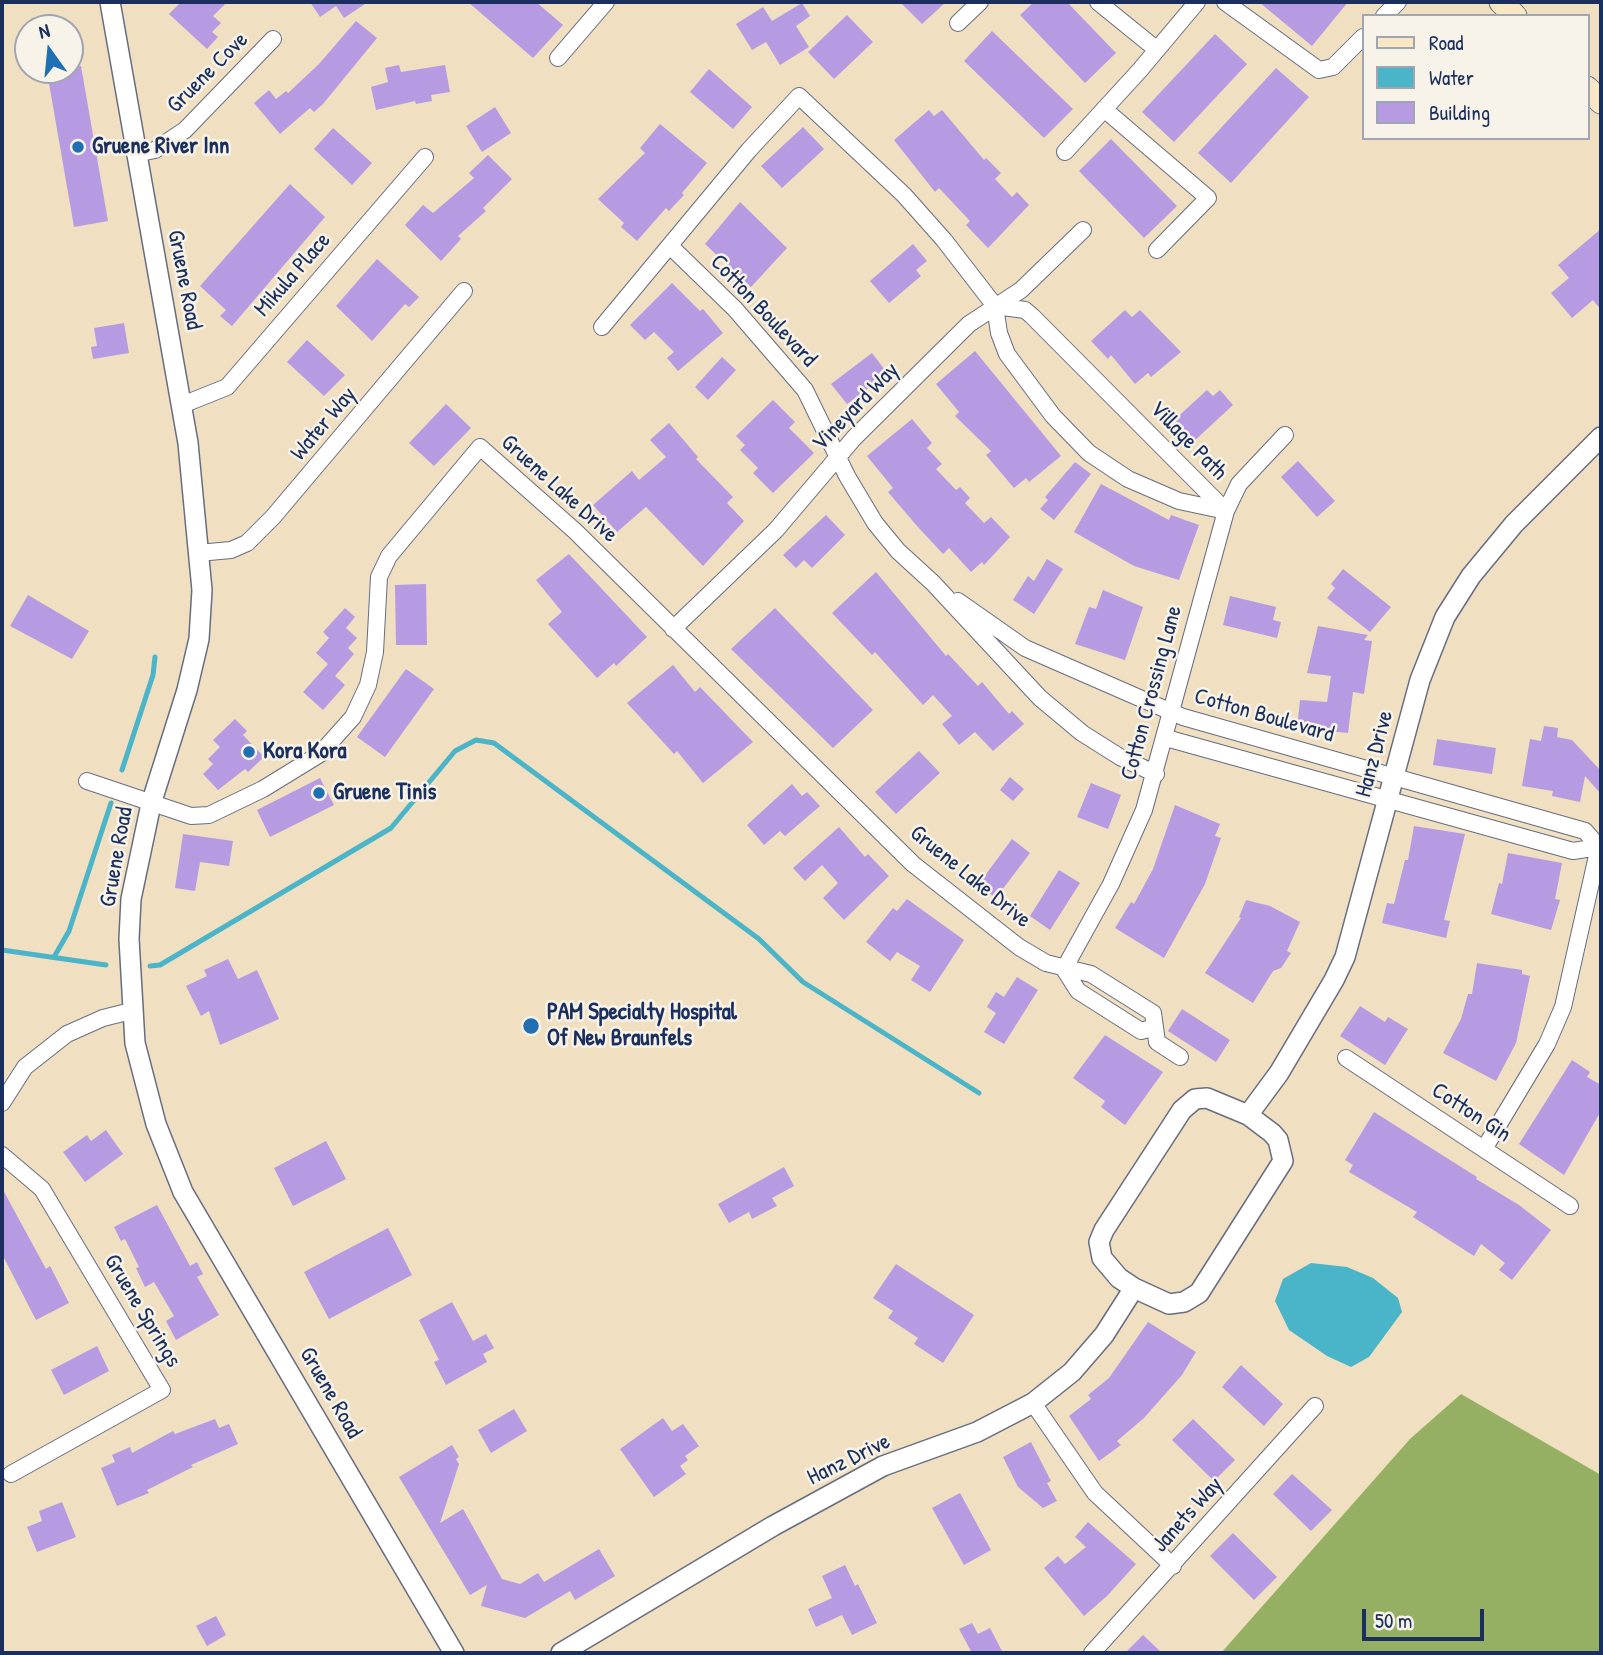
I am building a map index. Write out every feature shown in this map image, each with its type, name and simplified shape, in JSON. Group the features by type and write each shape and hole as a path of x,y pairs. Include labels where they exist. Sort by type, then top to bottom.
{"street":[{"name":"Gruene Road","path":"110,2 135,154 182,405 195,503 202,590 199,639 187,690 151,804 131,899 129,939 131,1011 135,1043 154,1117 183,1192 454,1653"},
{"path":"558,58 606,2"},
{"path":"958,23 980,2"},
{"path":"1098,2 1156,50"},
{"path":"1065,152 1197,2"},
{"path":"1225,2 1319,70 1333,67 1362,38"},
{"name":"Gruene Cove","path":"135,154 155,150 185,130 273,39"},
{"name":"Village Path","path":"602,327 799,96 904,195 995,306 999,333 1007,354 1053,416 1089,453 1128,479 1179,501 1226,511"},
{"path":"1104,109 1208,198 1157,250"},
{"name":"Mikula Place","path":"182,405 227,387 425,157"},
{"name":"Vineyard Way","path":"673,629 775,530 838,457 968,324 1021,290 1083,230"},
{"name":"Cotton Boulevard","path":"670,246 735,309 805,390 875,523 898,551 933,583 1040,698 1082,733 1120,757 1156,774"},
{"name":"Water Way","path":"198,553 231,550 247,543 273,517 464,291"},
{"name":"Village Path","path":"995,306 1025,310 1032,316 1226,511"},
{"name":"Cotton Crossing Lane","path":"1064,969 1130,845 1156,774 1226,511 1240,484 1255,464 1285,435"},
{"name":"Hanz Drive","path":"1248,1115 1279,1073 1345,957 1431,648 1461,589 1514,524 1601,438"},
{"name":"Gruene Lake Drive","path":"88,781 191,816 209,816 263,789 320,754 354,717 368,685 375,652 379,577 388,556 480,447 575,531 913,864 1019,947 1046,963 1064,969 1078,991 1141,1031 1155,1027 1157,1042 1180,1057"},
{"name":"Cotton Boulevard","path":"933,583 1025,648 1096,682 1172,712 1585,831 1600,847"},
{"name":"Cotton Boulevard","path":"1166,738 1573,851 1600,847"},
{"path":"1484,1149 1546,1044 1563,1007 1600,847"},
{"path":"2,1103 25,1067 67,1034 103,1018 131,1011"},
{"name":"Cotton Gin","path":"1346,1058 1570,1206"},
{"path":"1207,1098 1248,1115 1278,1140 1283,1161 1199,1293 1184,1302 1169,1304 1134,1288 1102,1258 1099,1242 1104,1230 1182,1110 1195,1099 1207,1098"},
{"name":"Gruene Springs","path":"2,1155 41,1189 162,1390 11,1474"},
{"name":"Hanz Drive","path":"561,1653 773,1527 883,1466 977,1432 1033,1403 1072,1372 1104,1335 1134,1288"},
{"path":"1033,1403 1096,1493 1173,1566"},
{"name":"Janets Way","path":"1092,1653 1315,1406"}],"green space":[{"path":"1461,1394 1601,1475 1601,1653 1221,1653 1410,1439"}],"water":[{"path":"1311,1263 1347,1267 1373,1278 1398,1298 1402,1312 1369,1357 1351,1367 1327,1356 1289,1330 1275,1301 1283,1279"}],"building":[{"path":"181,2 227,2 213,16 221,23 212,32 218,37 207,49 169,14"},
{"path":"310,2 368,2 344,18 336,6 320,17"},
{"path":"468,2 536,2 563,25 533,58"},
{"path":"900,2 946,2 922,24"},
{"path":"1034,2 1067,2 1116,53 1085,83 1020,15"},
{"path":"1259,2 1348,2 1312,46"},
{"path":"802,3 810,16 796,26 809,47 780,65 766,42 752,50 736,24 763,7 772,21"},
{"path":"847,15 873,42 834,79 808,52"},
{"path":"356,21 377,38 323,104 314,112 310,108 280,134 254,103 269,90 276,99 286,91 288,93 319,64"},
{"path":"992,31 1073,109 1044,138 964,61"},
{"path":"1215,34 1247,64 1174,142 1142,112"},
{"path":"399,65 401,72 445,65 450,92 431,95 432,101 416,104 415,101 376,110 371,87 388,82 385,68"},
{"path":"1276,68 1309,97 1231,183 1198,153"},
{"path":"709,69 752,107 733,129 690,92"},
{"name":"Gruene River Inn","path":"84,83 108,221 74,227 49,84"},
{"path":"495,107 511,133 482,152 466,126"},
{"path":"929,110 934,116 942,110 984,160 986,158 1001,173 995,179 1012,197 1017,192 1029,205 988,248 966,225 970,221 939,188 935,192 894,140"},
{"path":"660,124 707,163 682,193 684,195 669,211 666,208 637,241 621,227 624,223 598,199 645,153 640,148"},
{"path":"803,127 824,149 782,188 761,166"},
{"path":"333,128 372,163 352,185 314,149"},
{"path":"1111,139 1177,206 1144,238 1079,171"},
{"path":"488,155 512,179 483,208 486,211 458,236 461,239 441,261 405,225 423,205 433,213 474,178 469,173"},
{"path":"290,184 325,217 232,326 220,316 226,310 200,286"},
{"path":"740,202 787,248 751,287 705,244"},
{"path":"1601,229 1601,310 1593,300 1572,318 1551,293 1569,278 1558,265"},
{"path":"913,244 927,261 916,270 921,276 889,303 870,281"},
{"path":"377,259 419,297 409,307 405,304 372,341 336,306"},
{"path":"672,283 700,311 703,309 723,333 678,371 667,358 674,352 654,332 645,340 630,325"},
{"path":"1125,310 1132,317 1140,310 1181,352 1151,377 1148,373 1135,384 1111,355 1108,359 1091,341"},
{"path":"124,323 129,353 93,359 91,347 97,346 94,328"},
{"path":"307,340 345,375 324,396 287,362"},
{"path":"975,351 1061,456 1029,482 1026,478 1014,488 986,455 991,451 955,416 959,412 936,384"},
{"path":"872,353 888,374 847,404 831,384"},
{"path":"722,357 736,370 708,400 695,387"},
{"path":"1207,390 1213,396 1220,390 1233,405 1192,443 1172,422"},
{"path":"773,400 795,422 789,428 814,453 773,493 753,473 758,468 740,450 745,445 736,436"},
{"path":"446,404 471,428 434,466 409,443"},
{"path":"912,419 932,443 927,448 942,464 936,469 956,490 960,487 970,498 965,503 984,523 991,517 1010,537 984,565 982,562 971,572 949,548 943,554 917,526 888,492 893,488 867,456"},
{"path":"669,423 698,457 696,459 733,497 727,503 744,521 703,566 646,507 617,532 593,505 632,471 639,480 666,457 650,440"},
{"path":"1298,461 1335,501 1317,517 1281,477"},
{"path":"1075,462 1091,474 1054,520 1040,509 1048,500 1045,497"},
{"path":"1101,484 1169,520 1171,515 1199,525 1179,580 1134,566 1074,532"},
{"path":"826,515 845,535 812,568 804,560 796,568 783,555"},
{"path":"569,554 647,637 616,666 614,663 597,678 548,624 562,612 536,580"},
{"path":"1047,559 1063,569 1034,614 1013,600 1028,576 1034,581"},
{"path":"1343,569 1391,607 1370,632 1327,598 1335,588 1331,584"},
{"path":"876,572 946,656 948,654 978,686 982,682 1009,714 1012,711 1024,724 993,751 975,732 959,745 942,724 952,716 933,695 923,705 875,652 872,655 832,613"},
{"path":"426,584 427,645 396,645 395,585"},
{"path":"1103,590 1143,607 1125,660 1075,644 1089,607 1096,609"},
{"path":"28,595 89,631 72,659 10,626"},
{"path":"1230,596 1276,607 1273,620 1281,622 1277,638 1223,625"},
{"path":"345,608 355,617 346,628 357,638 348,648 354,654 335,676 345,685 323,710 303,692 328,664 316,653 329,638 323,632"},
{"path":"775,608 873,710 833,748 731,649"},
{"path":"1318,626 1368,635 1364,640 1372,641 1364,694 1353,692 1348,733 1297,728 1300,700 1327,702 1331,676 1307,673"},
{"path":"673,665 695,692 700,687 753,742 703,783 677,751 674,754 627,703"},
{"path":"406,669 434,689 385,757 357,737"},
{"path":"235,719 247,731 243,735 264,757 248,772 245,769 218,790 203,774 213,764 208,759 220,747 213,740"},
{"path":"1544,726 1558,728 1557,737 1572,740 1601,771 1601,794 1585,776 1580,802 1552,796 1553,791 1522,786 1530,739 1541,741"},
{"path":"1437,739 1496,748 1492,774 1433,765"},
{"path":"919,751 940,773 896,814 875,792"},
{"path":"1010,777 1024,789 1013,801 1000,790"},
{"path":"320,778 334,805 270,837 257,810"},
{"path":"1091,783 1121,795 1108,829 1077,817"},
{"path":"792,784 802,796 807,792 820,806 785,836 780,831 764,845 747,825"},
{"path":"1175,805 1220,824 1215,836 1221,838 1205,884 1164,958 1115,928 1131,902 1134,904 1153,869"},
{"path":"1414,826 1465,834 1444,920 1450,921 1446,938 1382,923 1387,903 1394,904 1405,860 1408,860"},
{"path":"839,827 865,857 868,854 889,876 844,920 823,898 838,883 822,865 805,881 793,868"},
{"path":"183,834 233,841 229,866 200,862 195,891 175,888"},
{"path":"1012,839 1030,853 996,898 978,885"},
{"path":"1508,853 1562,863 1555,899 1560,900 1551,930 1491,914 1499,883 1502,884"},
{"path":"1059,870 1080,883 1050,930 1030,916"},
{"path":"907,899 964,940 930,992 911,980 920,966 897,952 890,961 866,942 893,908 897,911"},
{"path":"1246,900 1270,906 1300,922 1287,951 1291,953 1281,968 1273,971 1253,1003 1205,973 1241,918 1239,917"},
{"path":"228,959 238,979 257,970 279,1019 220,1045 209,1011 201,1016 186,986 207,976 204,970"},
{"path":"1477,963 1522,970 1522,974 1530,976 1516,1043 1496,1081 1443,1053 1461,1019 1468,994 1472,994"},
{"path":"1017,977 1038,990 1004,1044 984,1032 996,1013 987,1007 996,992 1004,997"},
{"path":"1360,1006 1385,1022 1388,1017 1408,1029 1385,1065 1340,1036"},
{"path":"1182,1009 1230,1040 1216,1062 1168,1031"},
{"path":"1105,1035 1163,1072 1125,1125 1101,1107 1105,1101 1073,1078"},
{"path":"1572,1060 1590,1072 1587,1077 1601,1085 1601,1111 1564,1175 1519,1144"},
{"path":"1374,1112 1519,1205 1551,1230 1512,1280 1499,1270 1505,1263 1481,1244 1474,1256 1413,1217 1417,1212 1349,1172 1353,1165 1345,1160"},
{"path":"106,1130 123,1154 85,1182 63,1152 87,1135 91,1141"},
{"path":"326,1141 346,1179 293,1206 274,1168"},
{"path":"784,1167 794,1186 772,1198 777,1206 752,1219 749,1212 729,1223 718,1204"},
{"path":"2,1188 46,1269 50,1266 69,1303 36,1320 2,1254"},
{"path":"157,1205 190,1266 197,1262 203,1274 197,1277 219,1315 176,1340 166,1321 174,1316 154,1282 145,1287 136,1268 139,1267 125,1239 121,1241 114,1227"},
{"path":"388,1228 412,1275 329,1319 304,1272"},
{"path":"896,1264 974,1315 943,1363 914,1344 918,1338 888,1318 893,1311 873,1298"},
{"path":"452,1302 473,1341 486,1334 494,1348 483,1354 487,1362 446,1385 434,1362 439,1360 419,1320"},
{"path":"1148,1322 1196,1352 1182,1375 1144,1418 1117,1441 1121,1445 1099,1461 1069,1416 1091,1399 1088,1395 1109,1378"},
{"path":"97,1346 109,1371 64,1395 51,1370"},
{"path":"1241,1365 1283,1404 1264,1426 1222,1387"},
{"path":"514,1409 527,1431 491,1453 478,1430"},
{"path":"663,1418 672,1431 683,1424 699,1446 685,1456 688,1460 680,1466 686,1474 654,1497 620,1449"},
{"path":"215,1419 219,1428 229,1424 238,1444 191,1465 193,1467 147,1490 149,1493 117,1506 101,1468 115,1462 112,1455 130,1447 132,1453 173,1431 175,1434"},
{"path":"1193,1419 1235,1460 1214,1481 1172,1440"},
{"path":"1031,1442 1051,1481 1047,1483 1057,1501 1043,1508 1018,1487 1003,1457"},
{"path":"452,1445 459,1457 456,1459 459,1464 440,1523 463,1509 502,1579 520,1584 538,1573 544,1582 599,1549 615,1576 575,1600 570,1591 525,1618 481,1606 487,1585 470,1595 399,1477"},
{"path":"1292,1474 1332,1510 1311,1531 1273,1494"},
{"path":"960,1493 991,1550 964,1565 932,1508"},
{"path":"62,1502 76,1537 37,1552 27,1527 42,1521 39,1511"},
{"path":"1088,1522 1136,1564 1107,1596 1084,1616 1044,1568 1058,1556 1065,1564 1086,1547 1075,1537"},
{"path":"1233,1533 1277,1577 1254,1600 1210,1556"},
{"path":"845,1565 855,1586 858,1584 877,1623 852,1635 842,1615 816,1627 808,1609 832,1598 822,1576"},
{"path":"216,1616 226,1635 207,1646 196,1626"},
{"path":"972,1623 978,1634 990,1628 1003,1653 972,1653 959,1629"},
{"path":"1143,1635 1162,1653 1125,1653"}],"waterway":[{"path":"122,770 153,675 155,657"},
{"path":"150,966 160,965 391,828 455,751 476,740 494,743 759,939 803,982 979,1093"},
{"path":"54,957 69,931 111,803"},
{"path":"2,950 106,965"}],"place":[{"name":"Gruene River Inn","path":"78,147"},
{"name":"Kora Kora","path":"249,752"},
{"name":"Gruene Tinis","path":"319,793"},
{"name":"PAM Specialty Hospital Of New Braunfels","path":"531,1026"}]}
